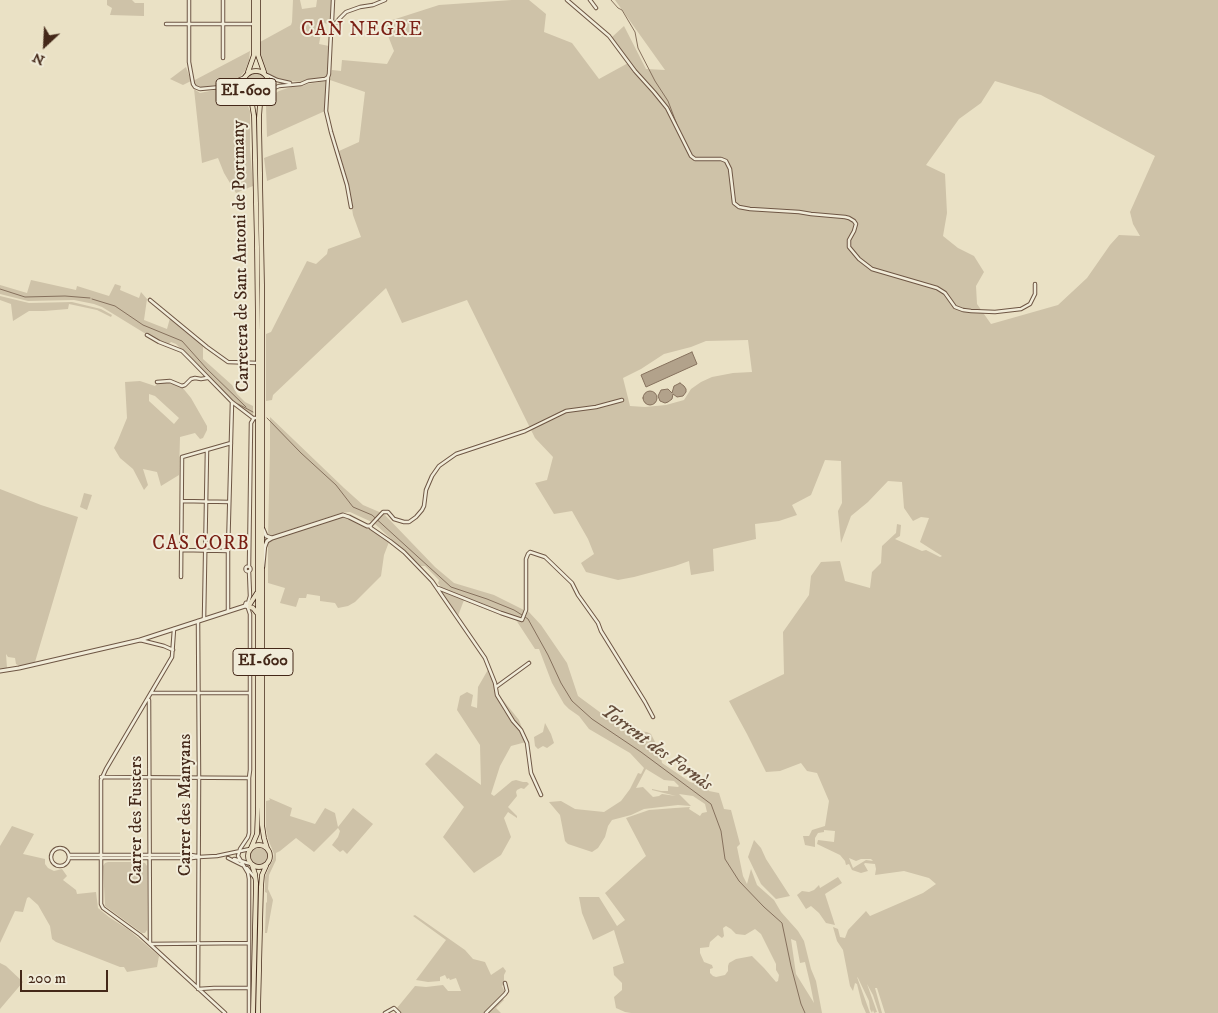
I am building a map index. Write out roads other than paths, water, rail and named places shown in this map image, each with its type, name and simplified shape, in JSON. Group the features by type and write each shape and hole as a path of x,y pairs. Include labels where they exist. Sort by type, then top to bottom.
{"main road":[{"name":"EI-600","path":"254,0 254,55 243,83 244,90 249,95 256,97 266,93 270,87 270,82 260,64 258,55 258,0"},
{"name":"EI-600","path":"246,75 256,70 266,74"},
{"name":"Carretera de Sant Antoni de Portmany","path":"262,527 262,266 259,118 260,104 266,93"},
{"name":"Carretera de Sant Antoni de Portmany","path":"249,95 254,116 257,247 258,363 256,418"},
{"name":"EI-600","path":"251,1013 256,879 248,857 257,834 258,770 258,503 256,418"},
{"name":"EI-600","path":"258,1013 261,878 271,857 264,838 262,825 262,527"},
{"path":"258,591 248,605 258,614"},
{"path":"251,849 258,845 263,845 267,848"},
{"path":"251,864 258,868 266,866"}],"street":[{"path":"189,0 189,62 193,84 200,90 225,86 236,86 244,90"},
{"path":"223,0 223,58"},
{"path":"332,0 333,27"},
{"path":"351,207 347,185 326,111 331,33 333,27 346,12 385,0"},
{"path":"567,0 609,36 667,108 691,156 695,159 721,159 726,162 730,169 734,203 739,207 845,216 856,224 849,240 849,247 859,259 872,269 937,288 945,293 955,307 963,310 995,312 1021,309 1030,304 1035,294 1035,284"},
{"path":"590,0 596,8"},
{"path":"166,24 254,24"},
{"path":"266,74 277,80 294,84"},
{"path":"225,86 246,75"},
{"path":"266,93 279,86 301,84 328,77"},
{"path":"150,300 228,362 258,363"},
{"path":"147,335 182,351 232,402 256,418 251,423 249,566 251,568 249,571 250,596 248,605 250,614 249,833 238,852 239,860 256,879"},
{"path":"157,382 170,381 182,386 191,379 207,378"},
{"path":"372,525 382,512 388,512 394,519 404,522 409,522 416,517 424,506 428,484 435,471 446,460 456,454 525,431 566,410 596,407 622,400"},
{"path":"228,611 232,402"},
{"path":"181,577 182,457 231,444"},
{"path":"204,619 206,450"},
{"path":"182,501 229,502"},
{"path":"250,510 254,509 258,503"},
{"path":"262,570 265,561 265,546 267,541 272,538 343,515 368,526 372,525"},
{"path":"372,525 371,528 404,552 432,581 485,658 497,695 502,705 521,730 527,743 531,773 541,795"},
{"path":"262,527 266,536 272,538"},
{"path":"182,550 228,551"},
{"path":"436,588 522,620 526,610 526,559 530,552 545,557 572,583 578,595 598,623 653,717"},
{"path":"0,671 140,640 248,605"},
{"name":"Carrer des Manyans","path":"198,621 200,778 198,989"},
{"path":"174,629 172,657 101,778 102,906 140,935 225,1013"},
{"path":"140,640 173,650"},
{"path":"496,688 529,663"},
{"path":"152,693 250,693"},
{"name":"Carrer des Fusters","path":"149,697 150,944"},
{"path":"140,713 149,715"},
{"path":"250,770 258,770"},
{"path":"101,778 249,778"},
{"path":"58,848 66,850 69,857 66,863 57,865 52,861 51,855 58,848"},
{"path":"69,857 192,855 199,857 217,856 251,849"},
{"path":"217,856 251,864"},
{"path":"228,858 245,867 248,873 251,1013"},
{"path":"150,944 249,943"},
{"path":"486,1013 507,991 505,983"},
{"path":"198,989 249,988"},
{"path":"385,1013 394,1008 399,1013"}],"waterway":[{"path":"611,0 622,10 635,32 638,48 668,101 679,130"},
{"name":"Torrent des Fornàs","path":"0,289 25,297 65,296 90,298"},
{"name":"Torrent des Fornàs","path":"92,299 115,306 143,325 182,341 207,369 246,407"},
{"name":"Torrent des Fornàs","path":"238,404 253,412"},
{"name":"Torrent des Fornàs","path":"267,418 336,485 353,507 372,515 451,587 487,599 522,615"},
{"name":"Torrent des Fornàs","path":"525,617 528,619 572,701 592,719 641,752 711,804 721,831 725,859 739,881 782,923 791,966 805,1013"}],"district":[{"name":"CAN NEGRE","path":"362,31"},
{"name":"CAS CORB","path":"201,545"}]}
